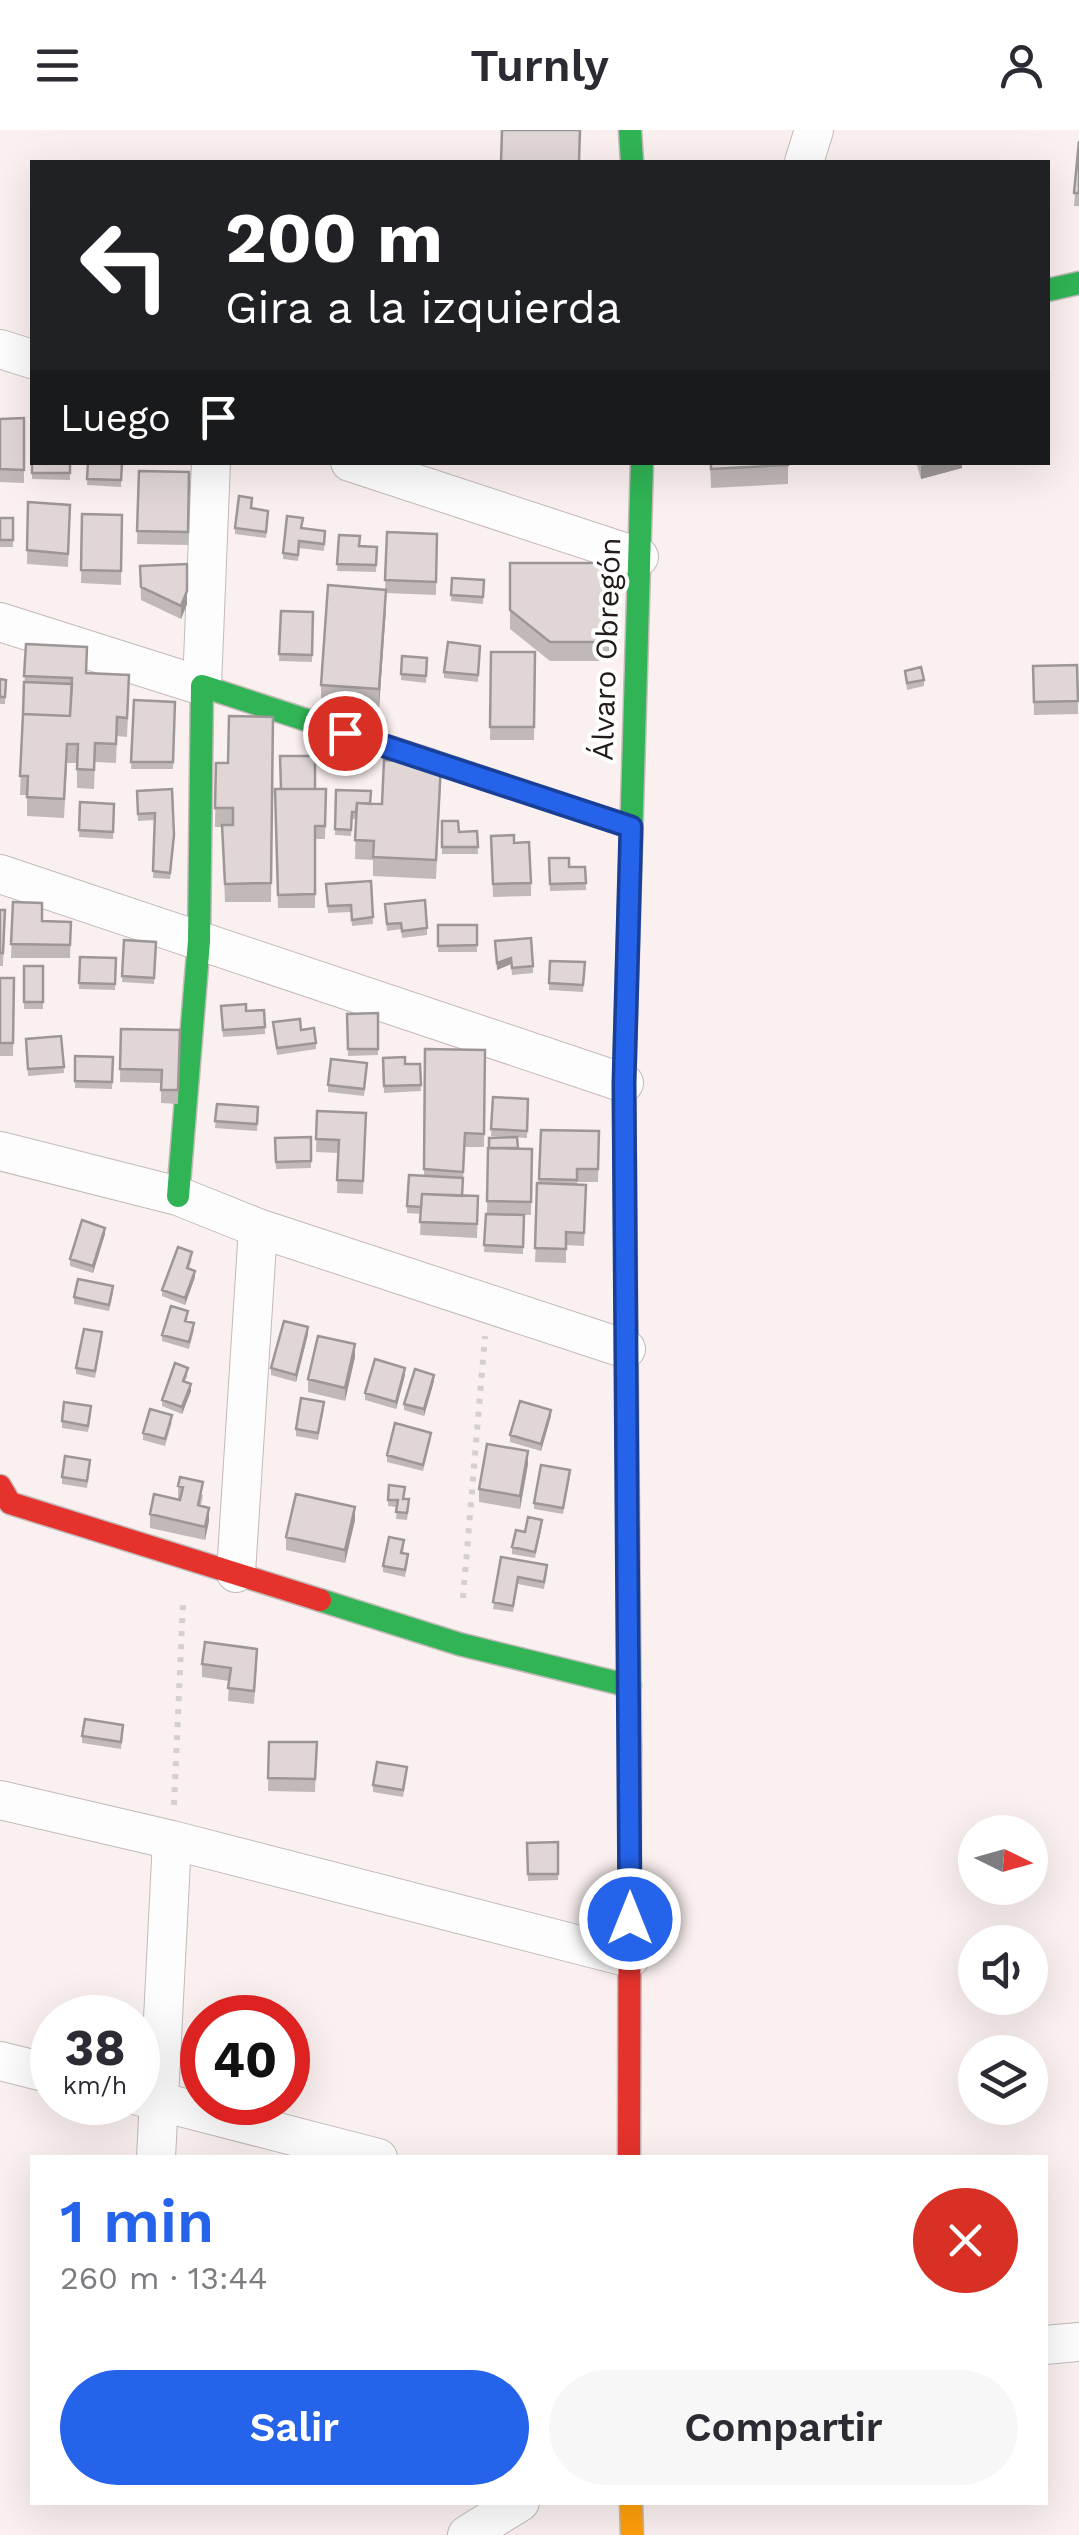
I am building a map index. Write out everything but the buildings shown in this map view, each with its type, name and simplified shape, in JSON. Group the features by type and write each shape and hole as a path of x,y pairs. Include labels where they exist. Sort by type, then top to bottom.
{"street":[{"path":"630,130 632,160"},
{"path":"805,160 814,130"},
{"path":"1050,290 1079,284"},
{"path":"0,348 30,358"},
{"path":"178,1196 199,940 202,686 211,465"},
{"path":"359,465 639,557"},
{"name":"Álvaro Obregón","path":"629,2155 630,1686 624,1083 642,465"},
{"path":"0,622 631,827"},
{"path":"0,874 624,1083"},
{"path":"0,1151 178,1196 258,1228 626,1348"},
{"path":"236,1573 258,1228"},
{"path":"0,1486 10,1503 459,1644 630,1686"},
{"path":"0,1800 172,1840 630,1958"},
{"path":"158,1995 172,1840"},
{"path":"0,2061 30,2068"},
{"path":"160,2101 366,2155"},
{"path":"152,2125 156,2155"},
{"path":"1048,2345 1079,2342"},
{"path":"467,2535 515,2505"},
{"path":"631,2505 632,2535"}],"path":[{"path":"459,1644 487,1305"},
{"path":"172,1840 186,1557"}],"traffic: fast":[{"path":"630,130 632,160"},
{"path":"1050,290 1079,283"},
{"path":"630,1747 624,1083 642,465"},
{"path":"178,1196 199,941 202,686 432,761"},
{"path":"320,1600 459,1644 630,1686"}],"traffic: slow":[{"path":"432,761 631,827"},
{"path":"631,2505 632,2535"}],"traffic: jam":[{"path":"0,1486 10,1503 320,1600"},
{"path":"629,2155 630,1747"}],"route":[{"path":"345,733 631,827 624,1083 630,1919"}]}
